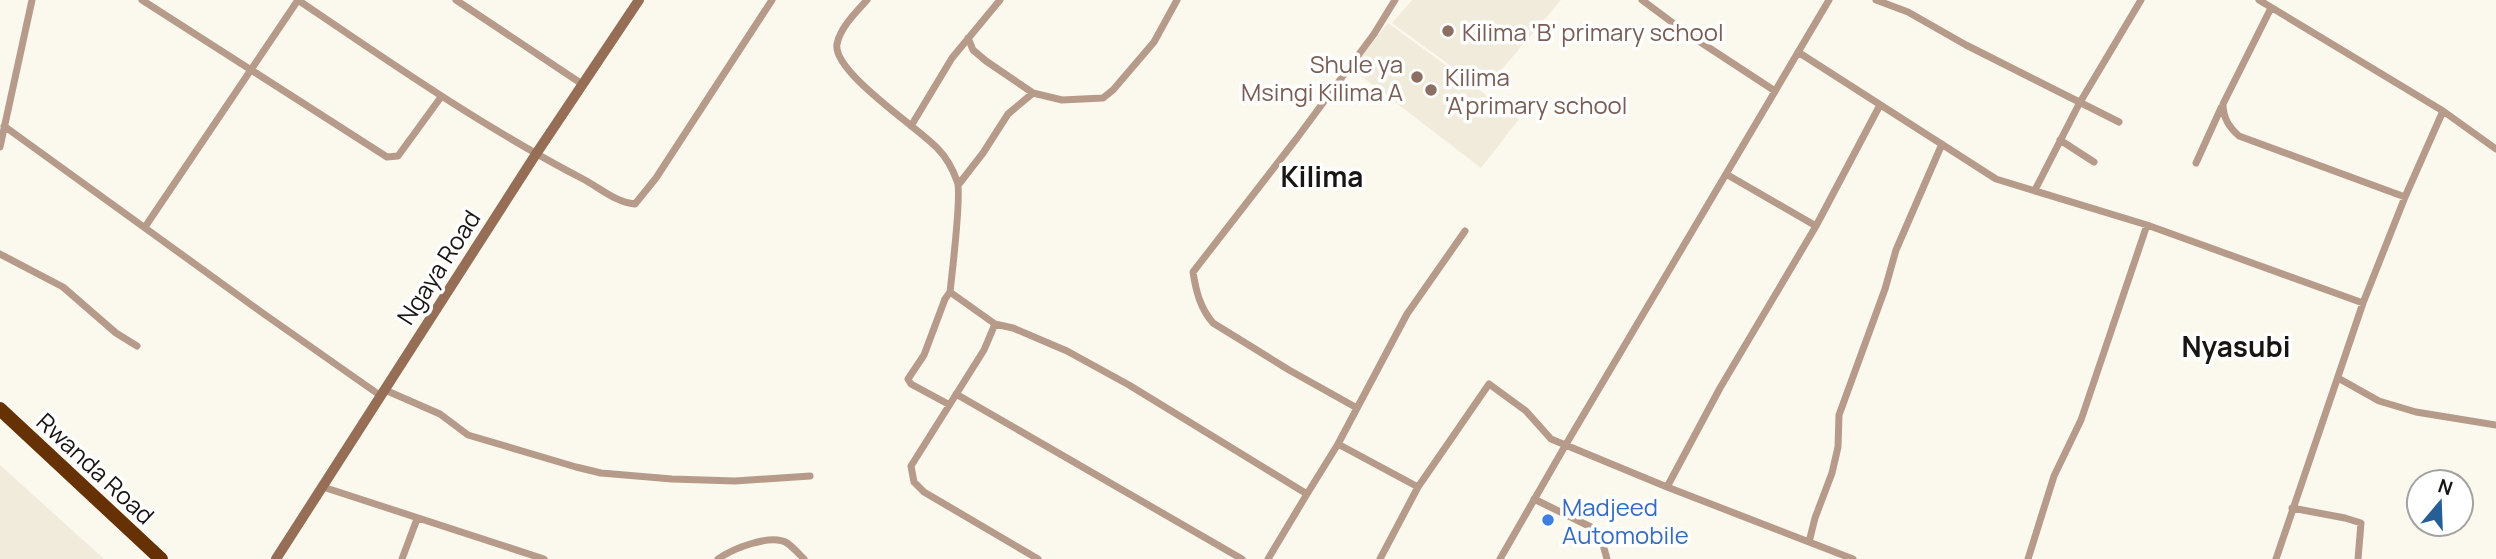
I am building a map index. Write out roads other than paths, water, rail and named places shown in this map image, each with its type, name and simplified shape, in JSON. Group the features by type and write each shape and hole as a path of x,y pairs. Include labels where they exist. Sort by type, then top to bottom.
{"highway":[{"name":"Rwanda Road","path":"0,409 156,557"}],"street":[{"path":"0,147 32,0"},
{"path":"142,0 391,158 398,156 441,97"},
{"path":"145,227 298,0 441,97 536,155 617,200 635,204 656,178 772,0"},
{"path":"456,0 582,84"},
{"name":"Ngaya Road","path":"276,559 638,0"},
{"path":"867,0 844,28 837,44 838,56 881,102 941,151 959,184"},
{"path":"911,126 933,86 999,0"},
{"path":"968,38 979,56 1033,93 1062,100 1103,98 1154,42 1177,0"},
{"path":"1357,408 1213,323 1203,312 1195,288 1194,272 1374,34 1395,0"},
{"path":"1642,0 1685,32 1775,91"},
{"path":"1500,559 1829,0"},
{"path":"1876,0 1908,12 1965,45 2119,122"},
{"path":"2035,190 2079,104 2141,0"},
{"path":"2259,0 2443,111 2496,149"},
{"path":"2196,163 2271,8"},
{"path":"1798,52 1996,179 2147,225 2364,303"},
{"path":"948,404 911,384 908,379 924,355 950,292 959,184 1008,114 1033,93"},
{"path":"2223,104 2226,121 2239,136 2405,197"},
{"path":"1667,487 1720,388 1816,226 1880,105"},
{"path":"2276,559 2364,303 2405,197 2443,111"},
{"path":"4,126 264,314 383,393 440,414 468,435 601,473 735,481 810,476"},
{"path":"2060,140 2094,162"},
{"path":"1809,542 1832,473 1838,447 1839,415 1885,289 1896,250 1942,145"},
{"path":"1726,174 1816,226"},
{"path":"2028,559 2054,476 2081,420 2147,225"},
{"path":"1268,559 1338,444 1407,314 1465,231"},
{"path":"0,254 63,287 116,333 137,345"},
{"path":"950,292 995,324 1013,328 1067,351 1129,385 1307,494"},
{"path":"995,324 984,350 911,466 914,482 924,492 1038,559"},
{"path":"2338,378 2379,401 2416,412 2496,425"},
{"path":"1380,559 1418,487 1489,384 1526,411 1552,439 1565,446 1853,559"},
{"path":"956,394 1242,559"},
{"path":"1338,444 1418,487"},
{"path":"323,487 544,559"},
{"path":"1534,499 1595,529 1600,534 1607,559"},
{"path":"2292,508 2361,523 2358,559"},
{"path":"402,559 418,519"},
{"path":"718,559 750,543 777,539 787,543 804,559"}],"place":[{"name":"Kilima 'B' primary school","path":"1448,31"},
{"name":"Shule ya Msingi Kilima A","path":"1417,77"},
{"name":"Kilima 'A'primary school","path":"1431,90"},
{"name":"Madjeed Automobile","path":"1548,520"}],"district":[{"name":"Kilima","path":"1322,176"},
{"name":"Nyasubi","path":"2236,346"}]}
